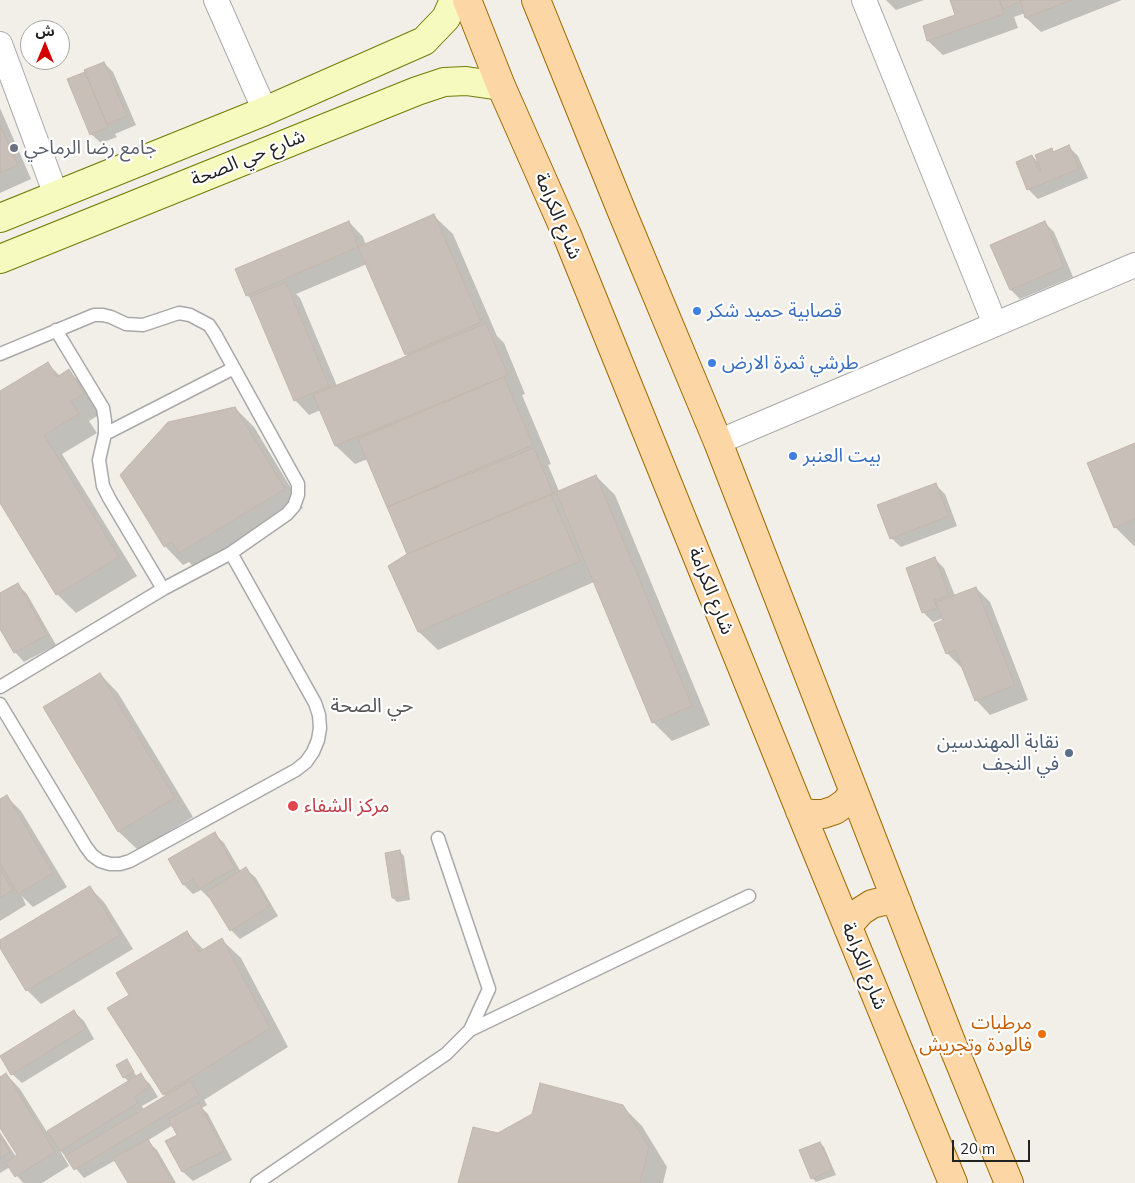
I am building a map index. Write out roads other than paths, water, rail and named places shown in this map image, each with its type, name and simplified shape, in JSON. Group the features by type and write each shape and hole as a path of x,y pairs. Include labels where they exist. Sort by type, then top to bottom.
{"main road":[{"name":"شارع حي الصحة","path":"0,218 264,111 424,41 446,18 454,0"},
{"name":"شارع الكرامة","path":"467,0 501,86 566,235 953,1183"},
{"path":"536,0 718,442 950,1039 1009,1183"},
{"name":"شارع حي الصحة","path":"0,259 417,91 444,82 466,81 501,86"},
{"path":"800,812 823,814 835,810 845,803 854,792"},
{"path":"848,928 852,920 861,911 872,904 884,901 897,902"}],"street":[{"path":"216,0 264,111"},
{"path":"864,0 995,324"},
{"path":"0,44 56,195"},
{"path":"718,442 1135,265"}],"lane":[{"path":"0,354 94,316 111,317 126,324 143,325 179,313 190,315 209,325 298,484 298,495 294,506 287,514 231,553 163,589 0,687"},
{"path":"56,330 103,408 105,434 100,460 103,486 163,589"},
{"path":"105,434 234,368"},
{"path":"0,704 86,847 96,858 110,864 130,861 296,770 306,762 313,752 320,728 319,715 315,703 231,553"},
{"path":"438,838 489,989 470,1030"},
{"path":"258,1183 446,1054 470,1030 749,896"}],"place":[{"name":"جامع رضا الرماحي","path":"14,148"},
{"name":"قصابية حميد شكر","path":"697,311"},
{"name":"طرشي ثمرة الارض","path":"712,363"},
{"name":"بيت العنبر","path":"793,456"},
{"name":"نقابة المهندسين في النجف","path":"1069,753"},
{"name":"مركز الشفاء","path":"293,806"},
{"name":"مرطبات فالودة وتجريش","path":"1042,1034"}],"district":[{"name":"حي الصحة","path":"372,706"}]}
